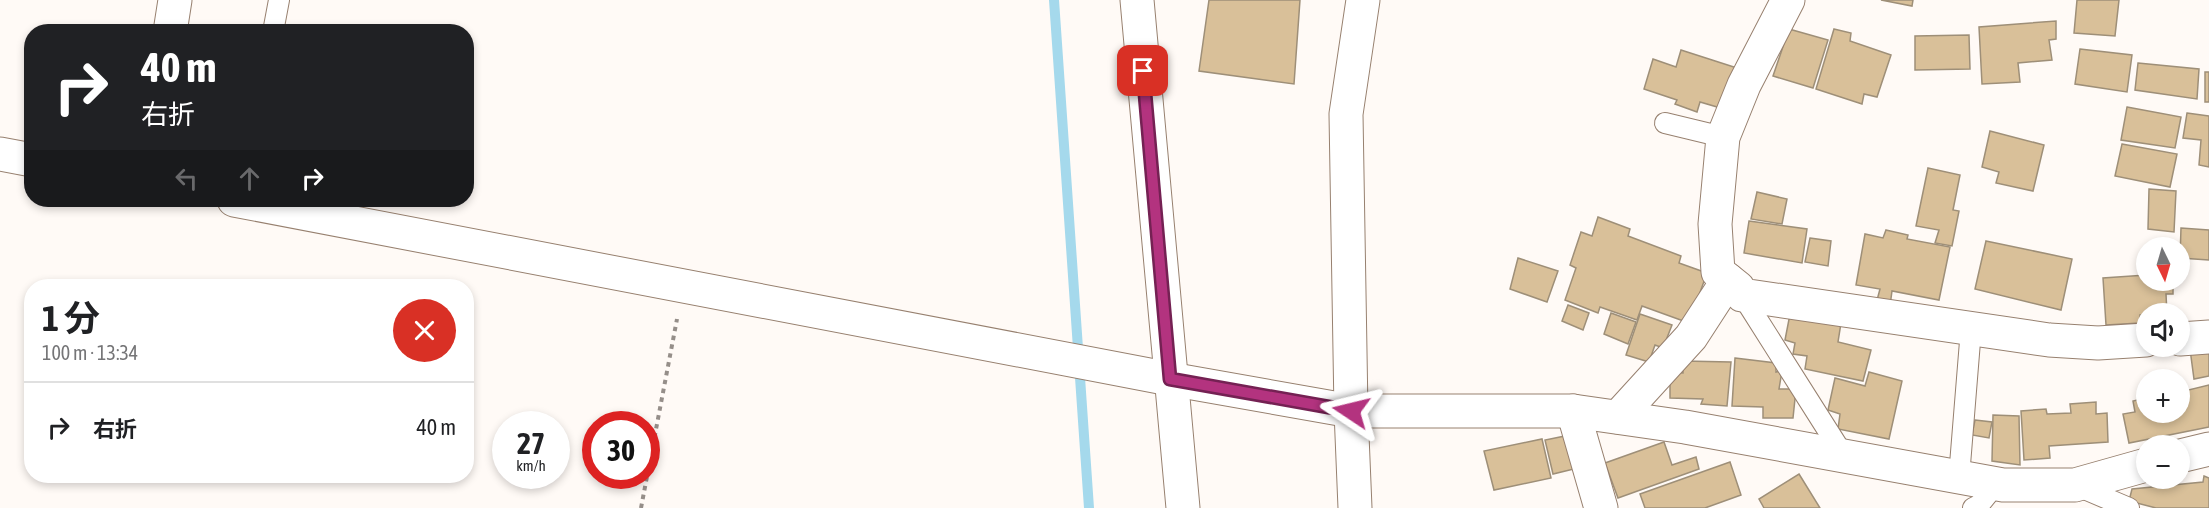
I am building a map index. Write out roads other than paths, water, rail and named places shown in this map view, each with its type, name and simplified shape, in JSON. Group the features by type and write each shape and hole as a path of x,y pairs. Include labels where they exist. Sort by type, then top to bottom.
{"street":[{"path":"172,24 176,0"},
{"path":"1137,0 1183,508"},
{"path":"1355,508 1346,114 1363,0"},
{"path":"1788,0 1744,85 1723,137 1715,224 1718,272 1735,287 1971,328 2049,340 2098,343 2136,341"},
{"path":"0,154 24,158"},
{"path":"274,207 1103,367 1351,411 1573,411 1959,477 2003,492 2075,485 2136,468"},
{"path":"1618,417 1735,287"},
{"path":"2190,338 2209,337"},
{"path":"1573,411 1601,508"},
{"path":"2190,454 2209,449"}],"lane":[{"path":"274,24 279,0"},
{"path":"1665,123 1723,137"},
{"path":"1735,287 1844,456"},
{"path":"1959,477 1971,328"},
{"path":"2075,485 2129,508"},
{"path":"1973,508 2003,492"}],"waterway":[{"path":"1054,0 1089,508"}]}
